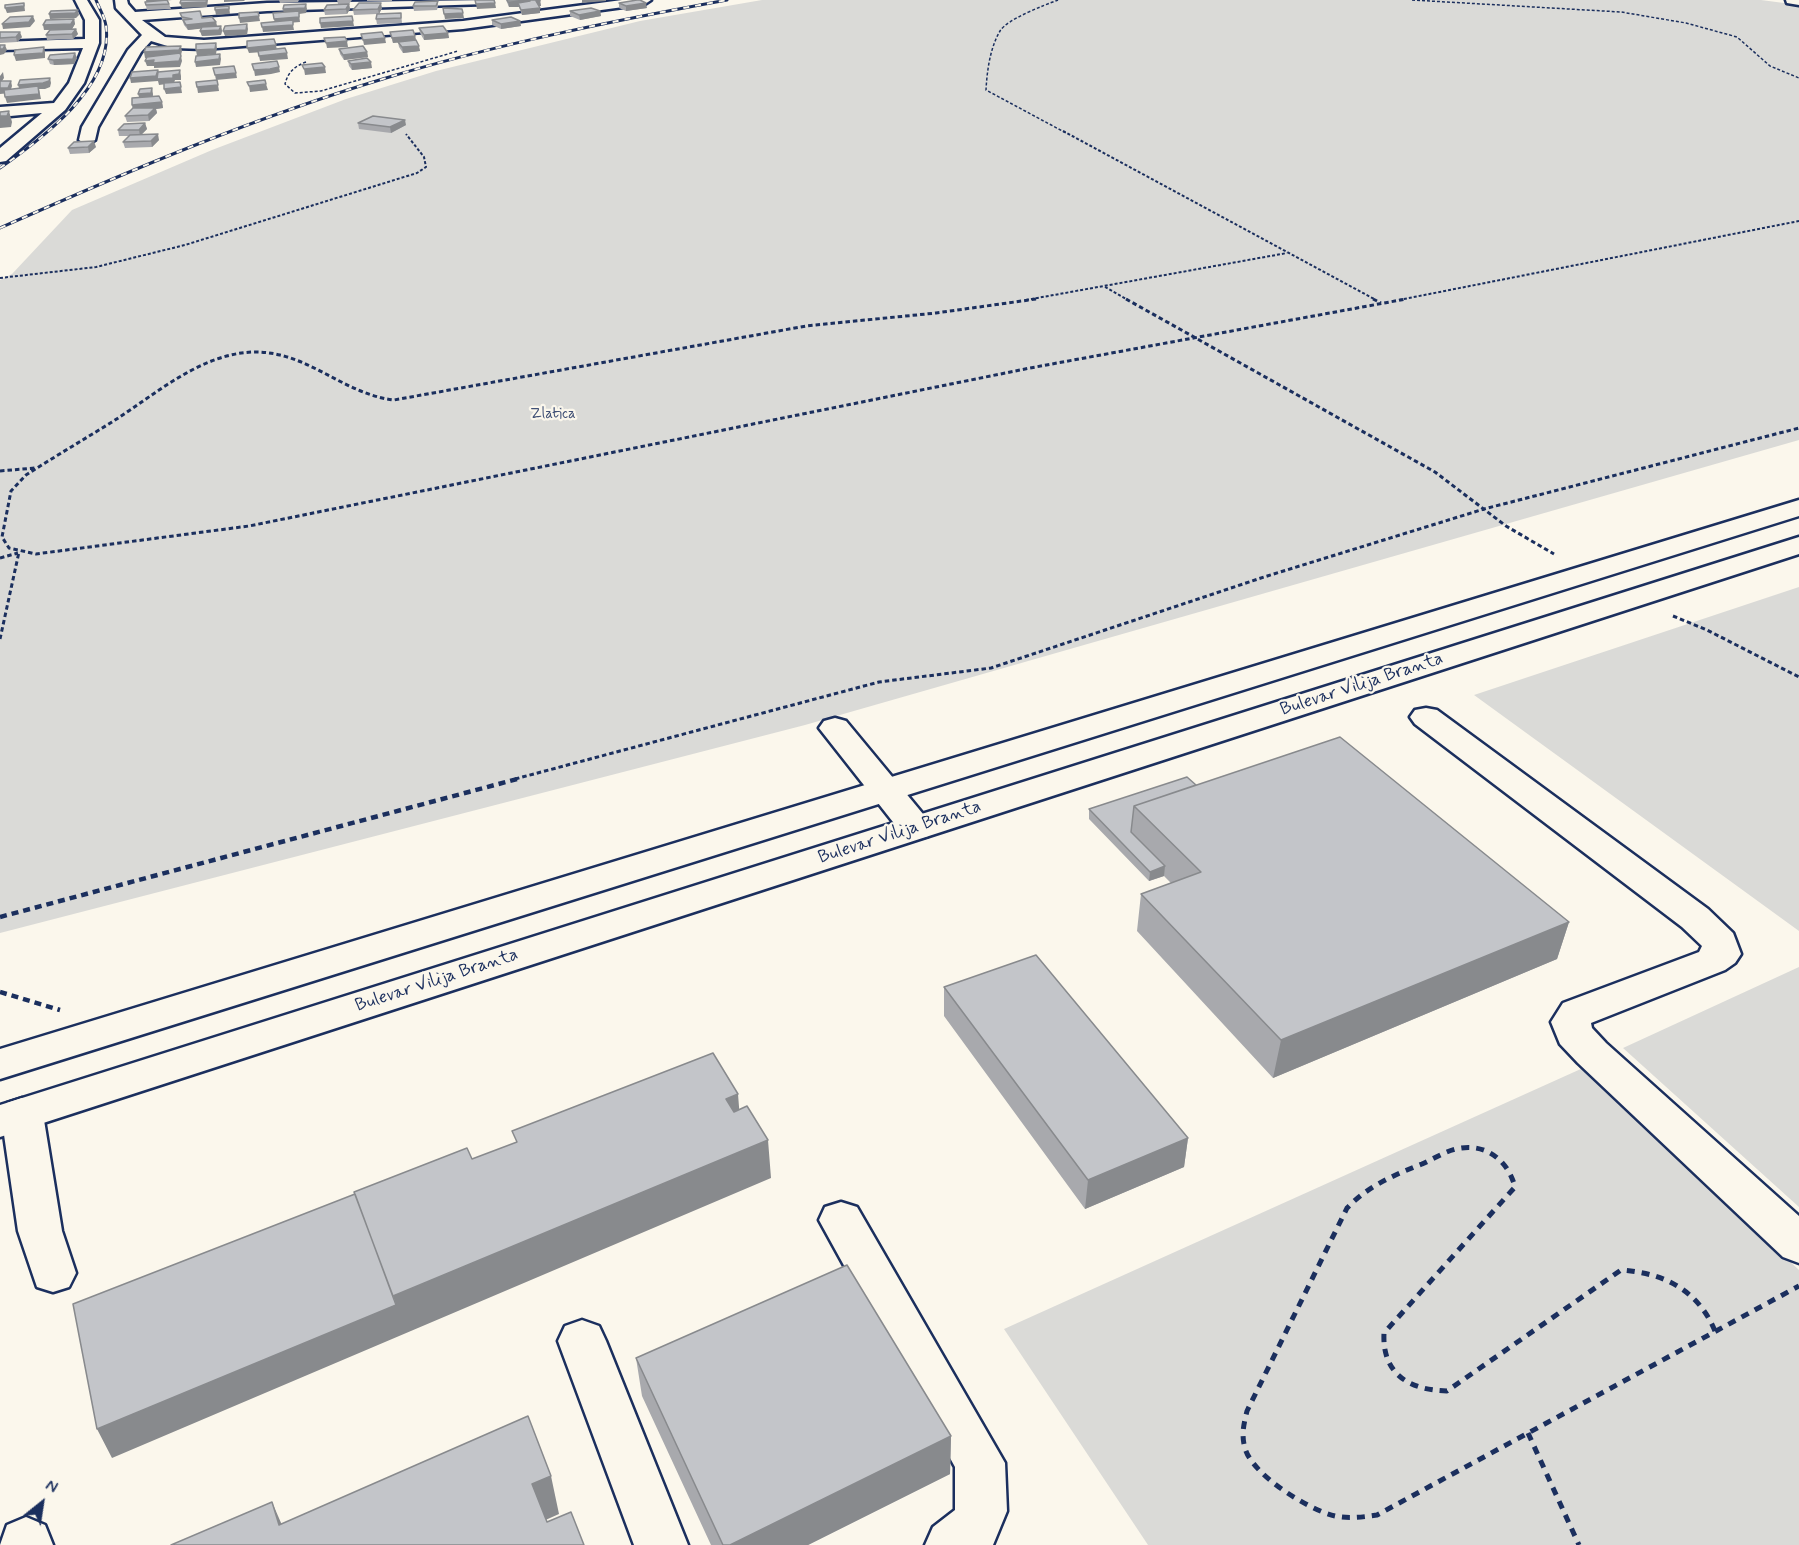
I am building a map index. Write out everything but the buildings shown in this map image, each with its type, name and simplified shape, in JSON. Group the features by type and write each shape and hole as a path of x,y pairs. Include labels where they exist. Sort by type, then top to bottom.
{"street":[{"path":"0,157 59,107 76,83 92,43 92,20 81,0"},
{"path":"121,0 121,5 135,16 145,40"},
{"path":"135,16 267,6 487,0"},
{"path":"561,0 575,12"},
{"path":"145,40 183,43 306,37 575,12 645,0"},
{"path":"1792,0 1799,1"},
{"path":"306,37 307,62"},
{"path":"87,140 90,127 145,40"},
{"path":"0,46 92,43"},
{"path":"0,112 59,107"},
{"path":"0,1064 1799,508"},
{"name":"Bulevar Vilija Branta","path":"7,1119 1799,545"},
{"path":"1426,717 1695,918 1719,942 1722,954 1712,962 1577,1013 1571,1022 1574,1034 1799,1244"},
{"path":"835,728 916,828"},
{"path":"7,1119 53,1272"},
{"path":"841,1220 981,1463 984,1506 969,1537 952,1545"},
{"path":"582,1341 661,1545"}],"path":[{"path":"1058,0 1035,9 1001,29 987,68 986,90 1381,303"},
{"path":"1412,0 1621,12 1686,22 1737,37 1770,66 1799,78"},
{"path":"307,62 293,68 286,78 285,84 295,93 321,91 461,50"},
{"path":"0,278 68,272 174,248 417,173 426,167 424,157 406,134"},
{"path":"0,558 19,552 61,552 249,526 1030,368 1196,339 1799,220"},
{"path":"19,552 4,544 2,537 11,491 18,482 190,372 216,360 241,354 280,354 308,365 372,398 393,400 806,326 936,314 1105,287 1287,253"},
{"path":"1105,287 1435,472 1506,526 1563,559"},
{"path":"0,917 879,682 991,668 1264,577 1484,509 1799,428"},
{"path":"0,471 38,468"},
{"path":"0,518 6,518"},
{"path":"0,639 19,552"},
{"path":"1666,614 1707,630 1799,677"},
{"path":"0,992 69,1013"},
{"path":"1715,1331 1704,1308 1677,1284 1659,1275 1621,1270 1447,1391 1420,1389 1396,1375 1386,1361 1382,1346 1384,1333 1515,1187 1514,1177 1508,1165 1497,1156 1485,1150 1460,1148 1374,1184 1356,1197 1347,1209 1247,1411 1242,1427 1242,1444 1256,1470 1312,1509 1344,1518 1377,1515 1799,1286"},
{"path":"1528,1433 1579,1545"}],"green space":[{"name":"Zlatica","path":"762,0 1761,0 1799,5 1799,440 805,725 0,933 0,280 12,274 72,210 212,150 346,99 436,71 640,21"},
{"path":"1799,587 1799,931 1474,695"},
{"path":"1799,967 1799,1207 1623,1048"},
{"path":"1583,1068 1799,1270 1799,1545 1148,1545 1004,1329"}],"railway":[{"path":"0,168 55,126 87,89 99,69 106,48 106,26 96,0"},
{"path":"0,228 190,147 287,110 386,78 470,54 555,34 727,0"}]}
